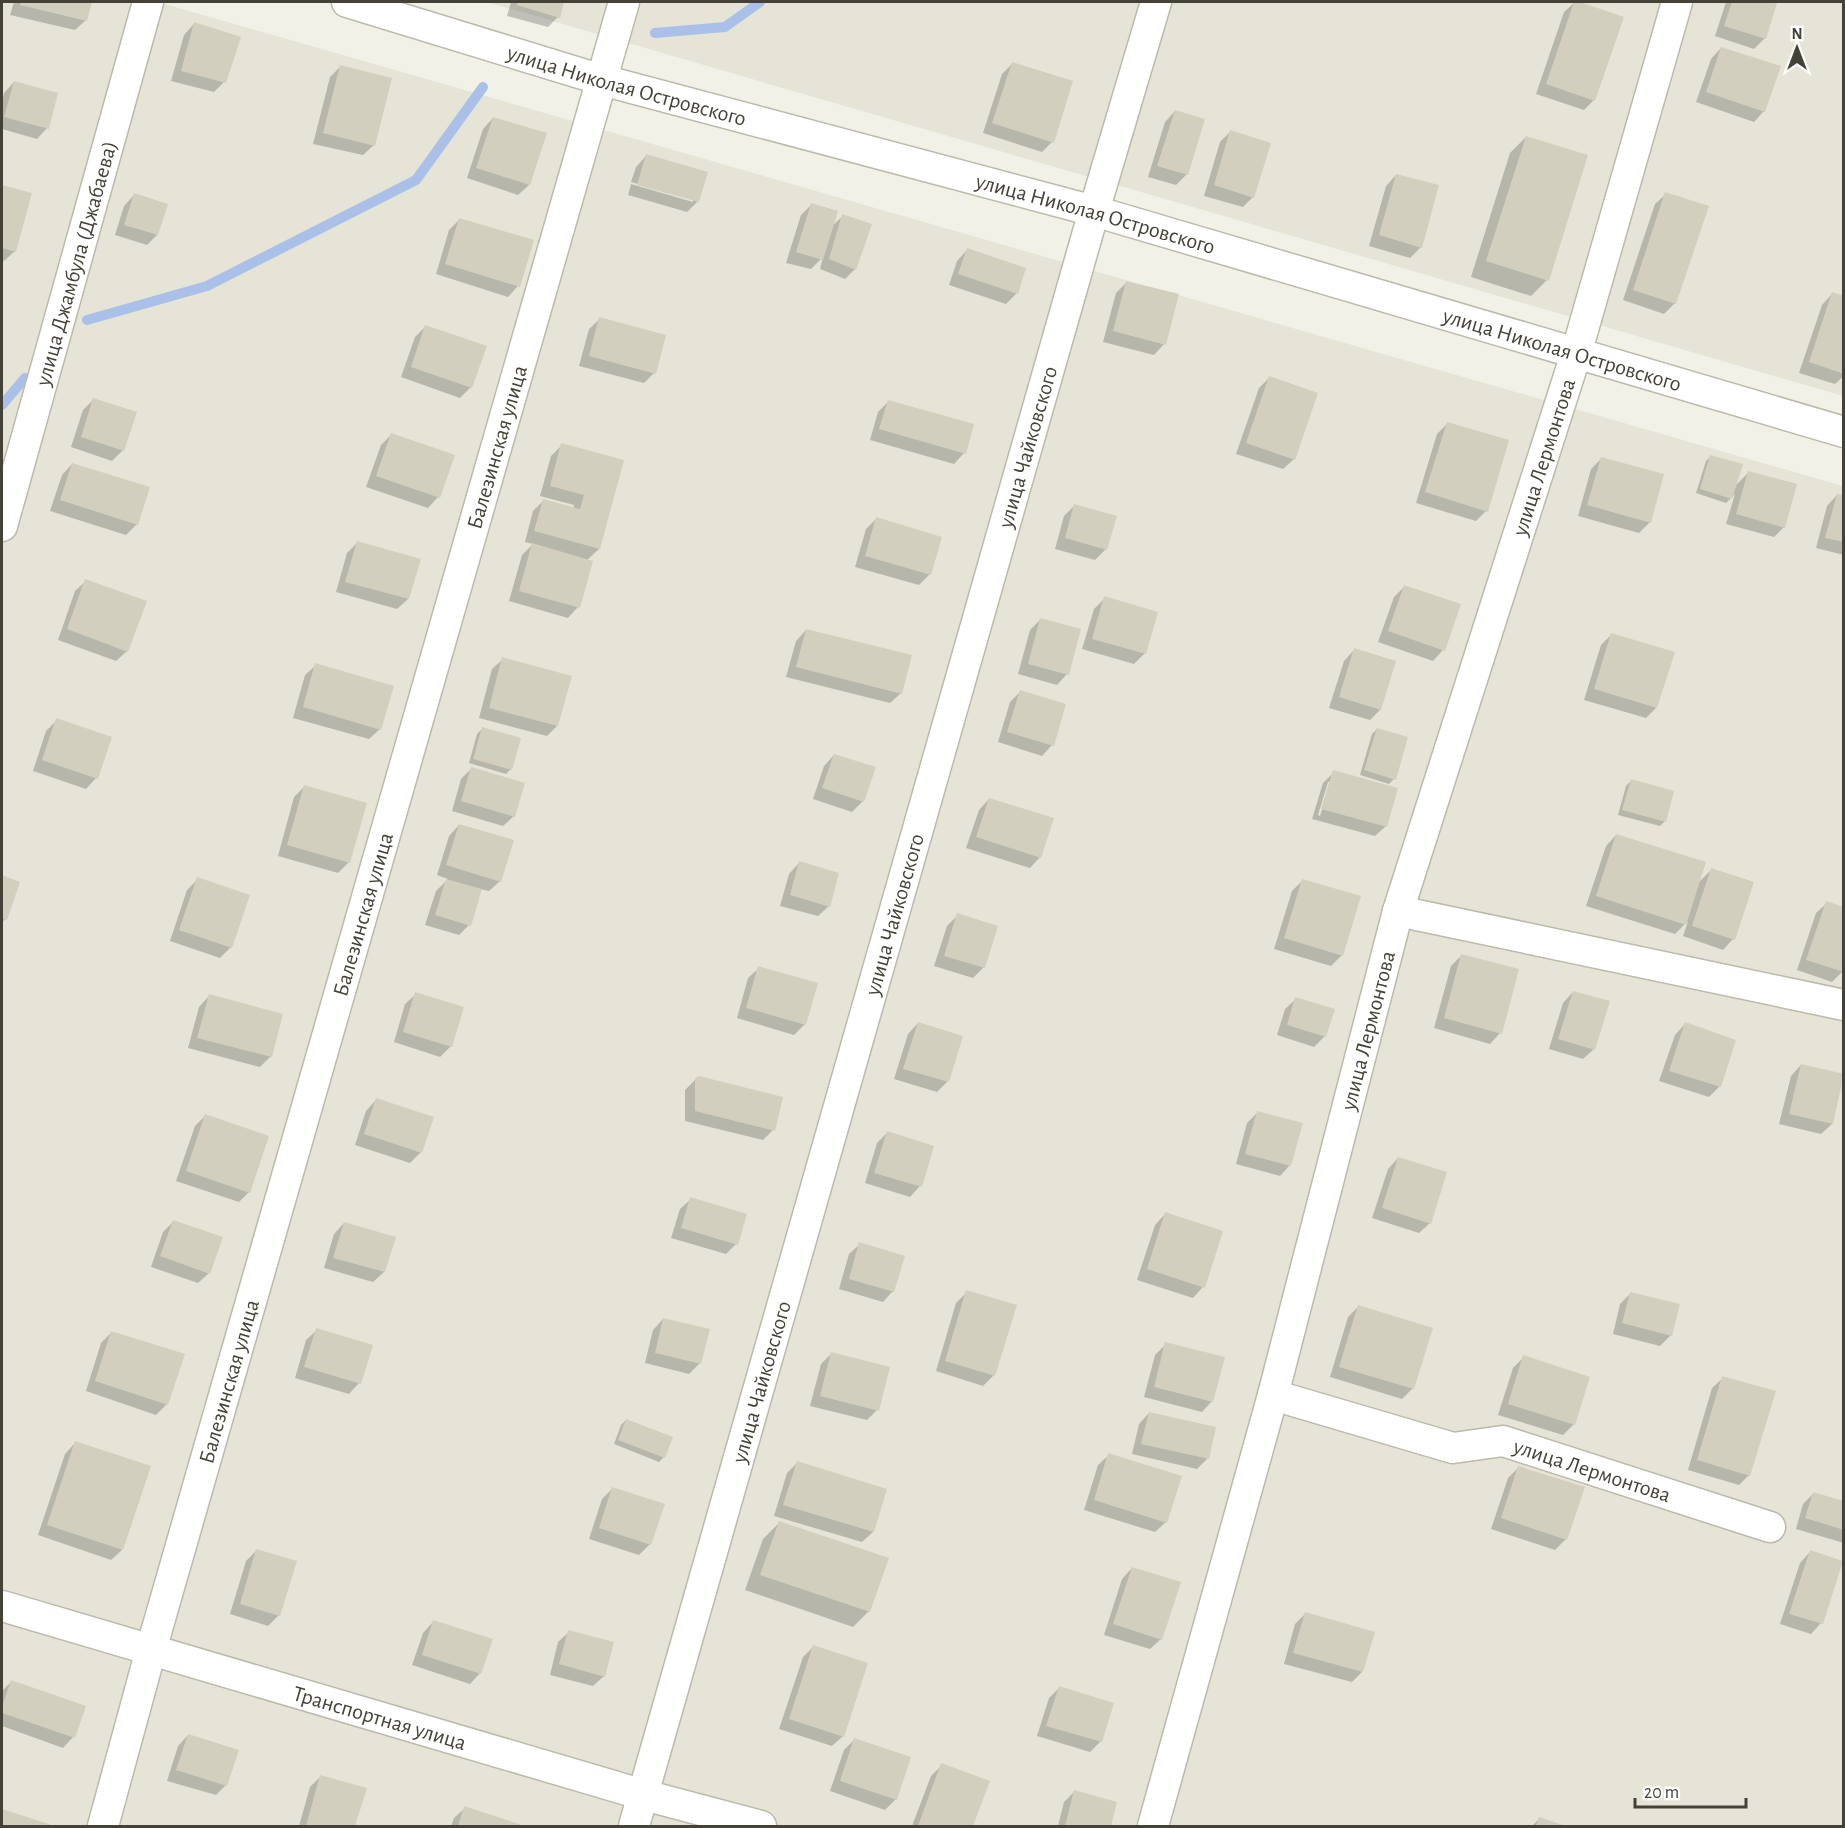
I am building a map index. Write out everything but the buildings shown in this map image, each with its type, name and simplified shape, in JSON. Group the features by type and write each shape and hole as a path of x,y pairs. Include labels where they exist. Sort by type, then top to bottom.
{"street":[{"name":"улица Джамбула (Джабаева)","path":"2,526 148,2"},
{"name":"улица Николая Островского","path":"347,2 602,80 1094,211 1844,432"},
{"name":"Балезинская улица","path":"103,1827 151,1650 624,2"},
{"name":"улица Чайковского","path":"634,1827 1094,211 1156,2"},
{"name":"улица Лермонтова","path":"1153,1827 1273,1395 1398,911 1576,354 1677,2"},
{"path":"1398,911 1844,1005"},
{"name":"улица Лермонтова","path":"1273,1395 1453,1448 1503,1441 1770,1527"},
{"name":"Транспортная улица","path":"2,1606 644,1795 761,1827"}],"shaded area":[{"path":"2,2 158,2 1843,486 1843,1826 2,1826"},
{"path":"487,2 1843,2 1843,396"}],"waterway":[{"path":"655,33 725,27 760,2"},
{"path":"87,320 207,286 416,180 483,87"},
{"path":"2,405 25,378"}]}
